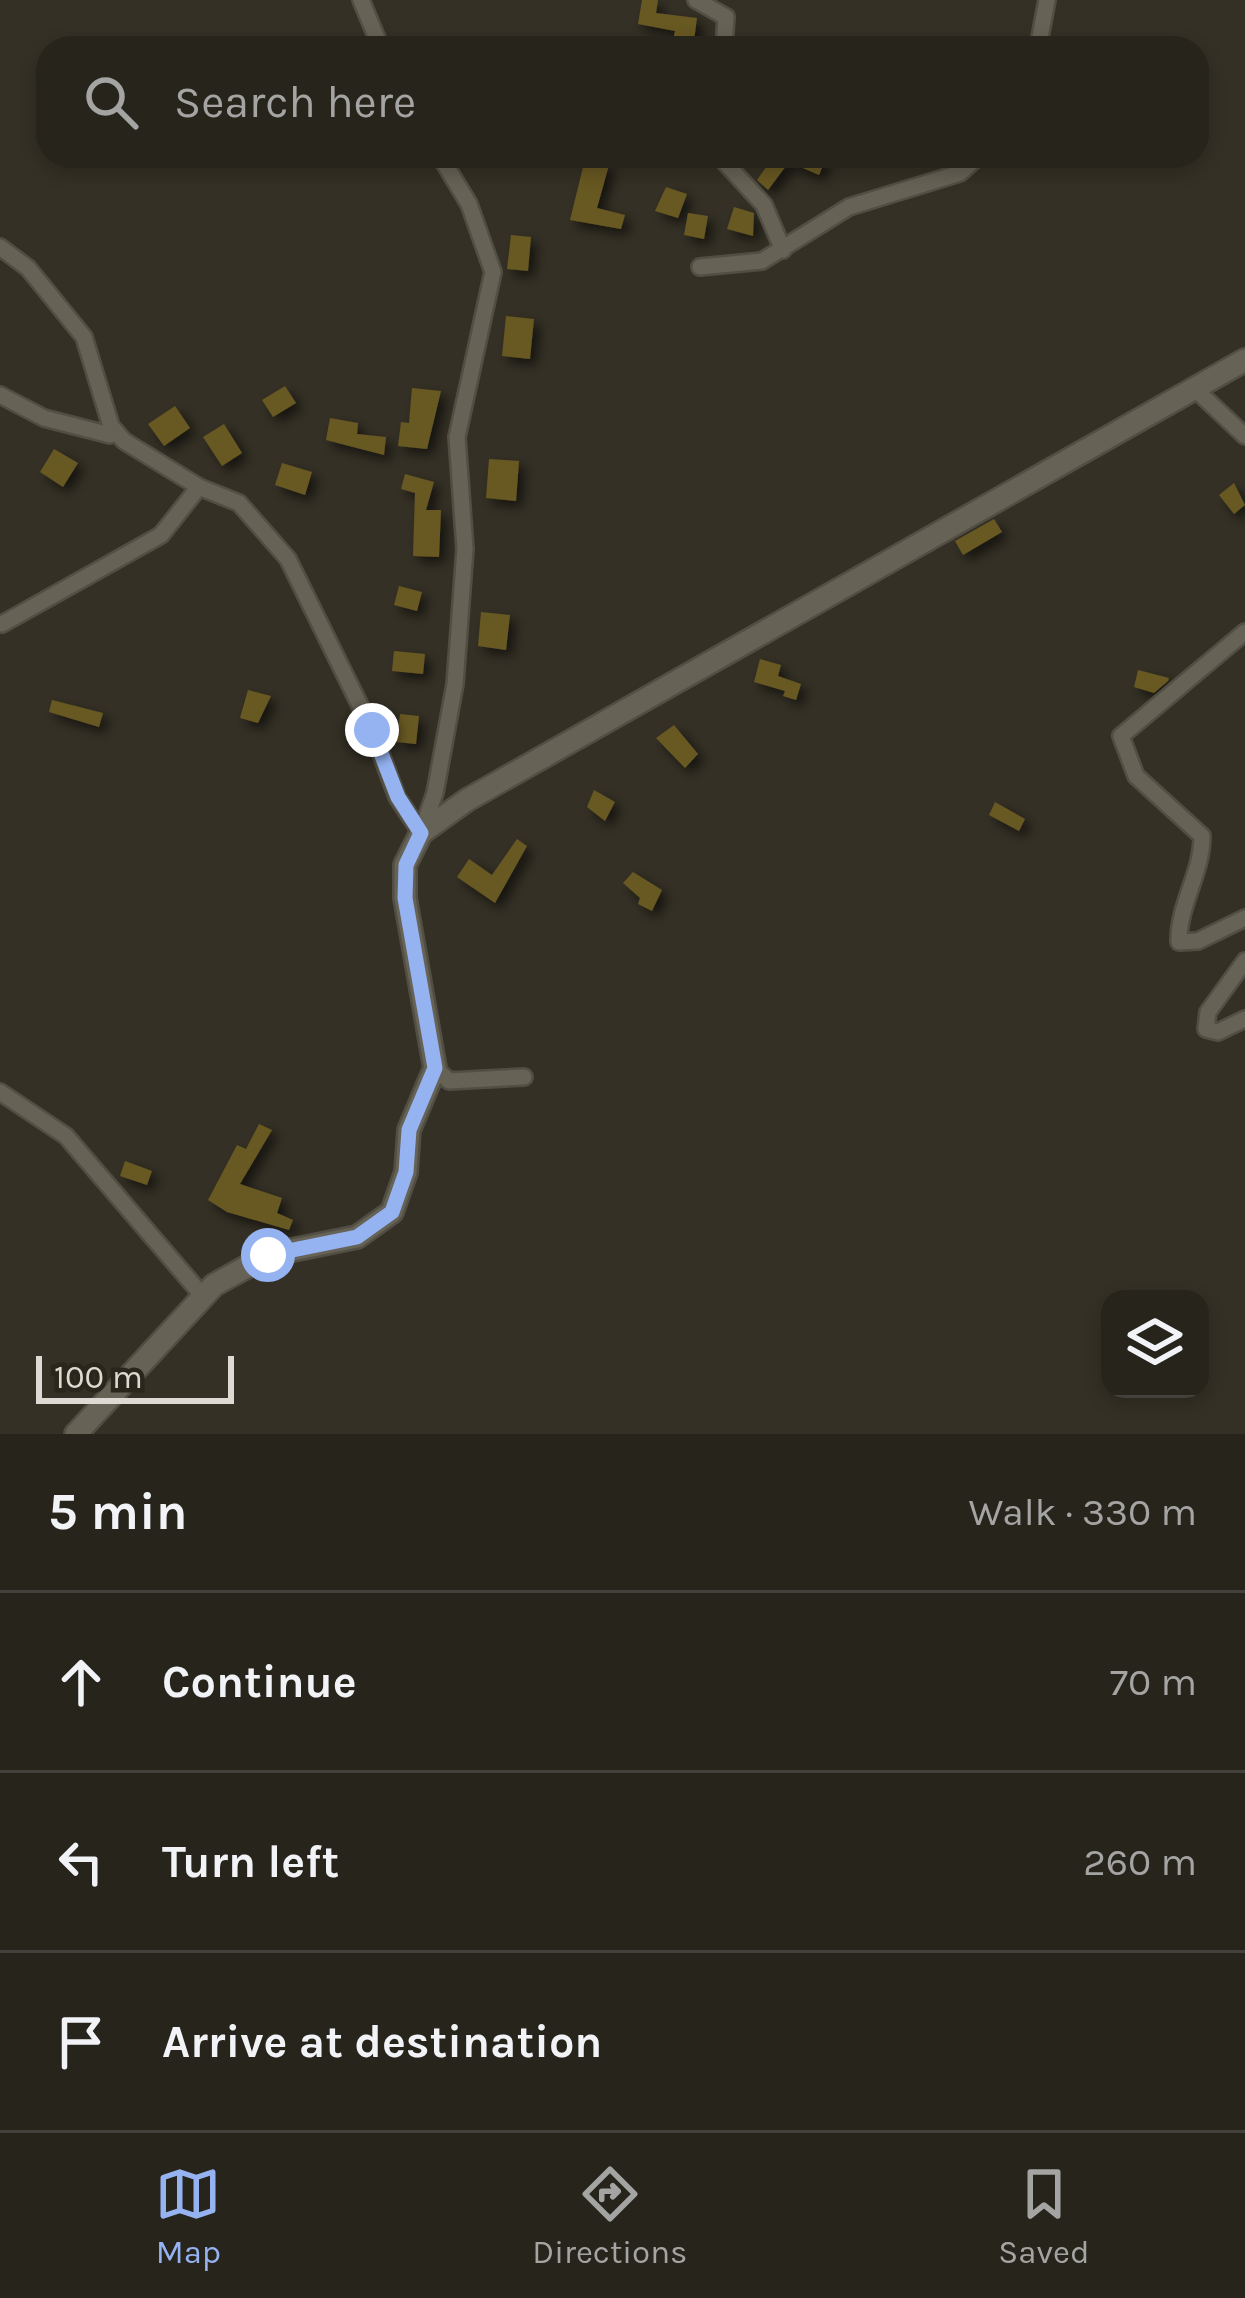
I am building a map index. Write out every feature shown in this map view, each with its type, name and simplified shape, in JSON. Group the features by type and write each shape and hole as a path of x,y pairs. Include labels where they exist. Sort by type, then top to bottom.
{"street":[{"path":"361,0 376,36"},
{"path":"696,0 726,17 725,36"},
{"path":"1040,36 1047,0"},
{"path":"76,1434 202,1295 268,1255 357,1237 392,1212 406,1172 409,1130 435,1068 405,898 406,865 436,793 455,684 465,549 457,437 493,272 469,204 447,168"},
{"path":"730,168 764,205 783,250"},
{"path":"700,267 762,261 849,207 966,168"},
{"path":"0,247 28,268 83,337 110,436 44,418 0,395"},
{"path":"421,833 467,800 705,662 1245,360"},
{"path":"1194,388 1245,436"},
{"path":"111,426 124,441 200,487 239,503 288,559 372,730 398,797 421,833"},
{"path":"2,624 161,535 200,487"},
{"path":"1245,632 1121,736 1136,776 1202,836 1202,859 1178,924 1179,942 1198,941 1245,918"},
{"path":"1245,962 1208,1012 1206,1029 1218,1032 1245,1019"},
{"path":"435,1068 449,1081 524,1077"},
{"path":"0,1092 66,1136 202,1295"}],"building":[{"path":"642,0 658,0 656,13 697,18 695,36 674,36 675,31 638,24"},
{"path":"583,168 608,168 597,208 625,215 621,229 570,220"},
{"path":"766,168 784,168 768,190 757,180"},
{"path":"666,187 687,194 678,218 655,211"},
{"path":"734,207 754,213 753,236 727,229"},
{"path":"688,213 708,216 704,239 684,235"},
{"path":"511,235 531,237 528,271 507,269"},
{"path":"506,316 534,319 530,359 502,356"},
{"path":"285,386 296,403 273,417 262,400"},
{"path":"412,388 441,391 427,449 398,446 401,422 409,423"},
{"path":"175,406 190,428 164,446 148,424"},
{"path":"330,418 358,423 357,434 386,437 384,455 326,440"},
{"path":"224,424 242,453 222,466 203,437"},
{"path":"54,449 78,463 63,487 40,472"},
{"path":"489,459 519,461 516,501 486,498"},
{"path":"282,463 312,472 305,495 275,485"},
{"path":"405,474 434,482 426,510 441,510 439,557 413,556 415,493 401,489"},
{"path":"1234,483 1245,505 1234,514 1219,495"},
{"path":"994,519 1002,532 963,555 955,541"},
{"path":"399,586 422,592 417,611 394,605"},
{"path":"481,612 510,615 506,650 478,646"},
{"path":"394,651 425,654 423,674 392,671"},
{"path":"760,659 781,665 778,676 801,684 796,700 783,696 785,691 754,682"},
{"path":"1138,670 1169,678 1154,693 1134,687"},
{"path":"248,690 271,696 258,723 240,718"},
{"path":"52,700 103,713 99,727 49,712"},
{"path":"400,714 419,716 416,744 396,742"},
{"path":"674,725 698,754 685,768 656,738"},
{"path":"594,790 615,802 605,821 587,807"},
{"path":"995,802 1025,819 1019,831 989,815"},
{"path":"517,839 527,846 495,903 457,877 469,859 492,875"},
{"path":"633,872 662,890 652,911 638,904 640,898 623,883"},
{"path":"259,1124 272,1130 240,1184 282,1198 277,1213 293,1220 289,1230 227,1212 208,1200 237,1145 246,1149"},
{"path":"125,1161 152,1171 147,1185 120,1176"}],"route":[{"path":"268,1255 357,1237 392,1212 406,1172 409,1130 435,1068 405,898 406,865 421,833 398,797 372,730"}]}
